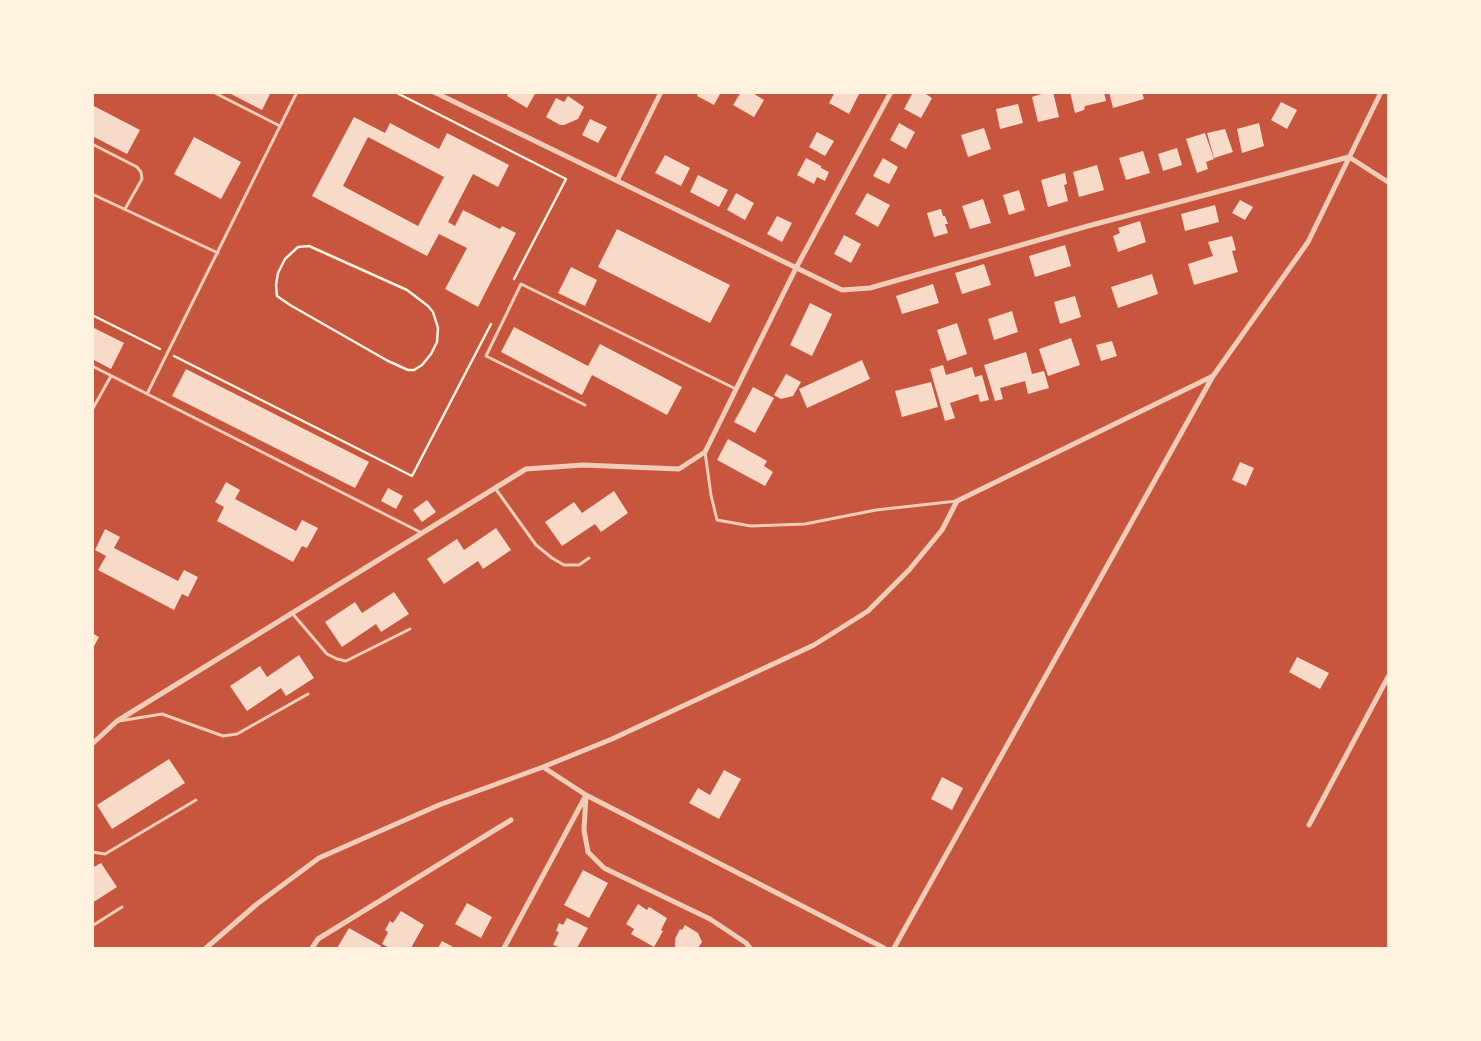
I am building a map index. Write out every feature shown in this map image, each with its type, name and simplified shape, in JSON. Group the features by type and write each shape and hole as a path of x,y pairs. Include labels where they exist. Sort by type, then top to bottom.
{"street":[{"path":"434,92 442,94 842,290 870,288 1088,226 1349,157 1388,182"},
{"path":"617,181 661,92"},
{"path":"92,744 117,721 526,469 583,465 679,469 705,452 796,268 891,92"},
{"path":"894,948 1213,376 1308,242 1381,92"},
{"path":"206,948 257,904 319,858 438,805 543,767 612,739 814,645 868,611 909,570 942,530 957,500 1213,376"},
{"path":"1309,825 1388,677"},
{"path":"543,767 586,795 884,948"},
{"path":"504,948 586,795"},
{"path":"586,795 584,830 588,852 604,868 710,919 746,943 750,948"},
{"path":"312,948 318,939 511,820"}],"lane":[{"path":"213,92 280,126"},
{"path":"147,394 169,354 297,92"},
{"path":"92,144 137,167 141,172 142,179 125,210"},
{"path":"92,194 218,253"},
{"path":"585,405 486,356 521,284 736,389"},
{"path":"92,366 422,533"},
{"path":"92,410 111,376"},
{"path":"705,452 711,495 717,520 751,526 805,524 876,510 957,500"},
{"path":"495,488 536,545 552,558 564,565 579,565 589,558"},
{"path":"292,613 328,654 336,659 346,661 410,629"},
{"path":"117,721 162,714 223,736 237,734 308,694"},
{"path":"92,852 105,854 196,800"},
{"path":"92,926 122,907"}],"path":[{"path":"395,92 566,179 512,284"},
{"path":"309,246 330,254 407,290 423,302 433,312 438,328 437,342 431,354 422,365 414,370 408,370 388,361 290,306 277,296 278,273 285,259 298,247 309,246"},
{"path":"92,316 412,476 494,319"}],"building":[{"path":"227,92 271,92 262,110"},
{"path":"509,92 536,92 527,108 507,96"},
{"path":"699,92 721,92 714,105 697,96"},
{"path":"741,92 751,92 764,100 754,117 733,105"},
{"path":"835,92 860,92 849,114 829,103"},
{"path":"913,92 923,92 932,98 921,118 904,109"},
{"path":"1053,92 1059,117 1038,122 1032,97"},
{"path":"1070,92 1104,92 1106,101 1085,106 1084,110 1075,113"},
{"path":"1109,92 1142,92 1144,99 1113,108"},
{"path":"568,96 584,107 578,119 560,125 546,117 556,98 564,102"},
{"path":"1281,102 1297,110 1287,129 1271,120"},
{"path":"1018,104 1023,123 1000,129 996,109"},
{"path":"92,105 140,130 127,154 92,136"},
{"path":"354,117 385,133 390,123 439,149 447,133 509,165 498,187 473,174 448,222 455,226 463,210 500,229 502,226 516,233 478,307 445,289 467,248 439,234 427,256 312,196","holes":["368,137 444,177 418,226 343,186"]},
{"path":"590,119 607,127 598,143 582,135"},
{"path":"899,123 915,132 906,149 890,140"},
{"path":"1259,123 1264,146 1242,153 1237,129"},
{"path":"984,128 991,149 968,157 961,135"},
{"path":"1225,129 1233,152 1214,158 1207,133"},
{"path":"817,132 834,141 825,156 809,147"},
{"path":"1205,133 1214,159 1206,162 1208,169 1197,173 1186,139"},
{"path":"194,137 241,162 221,199 174,174"},
{"path":"1177,148 1182,165 1163,171 1158,154"},
{"path":"1143,151 1150,173 1126,180 1119,158"},
{"path":"665,155 690,168 681,186 655,173"},
{"path":"806,158 829,172 825,181 817,177 814,184 797,175"},
{"path":"883,158 898,167 889,184 873,176"},
{"path":"1097,165 1104,190 1079,197 1073,172"},
{"path":"1065,173 1067,184 1064,185 1068,201 1048,207 1041,180"},
{"path":"698,175 728,190 719,207 690,192"},
{"path":"1019,190 1025,210 1009,215 1003,195"},
{"path":"736,193 754,203 745,220 727,210"},
{"path":"867,193 890,205 878,227 855,214"},
{"path":"983,199 991,223 970,229 962,206"},
{"path":"1240,200 1253,207 1245,220 1232,213"},
{"path":"1215,205 1219,222 1185,231 1181,214"},
{"path":"941,209 948,224 945,224 948,233 934,237 927,213"},
{"path":"777,216 792,223 782,242 767,234"},
{"path":"1140,221 1146,242 1118,252 1113,236 1120,233 1118,228"},
{"path":"617,229 730,285 710,323 598,267"},
{"path":"844,235 861,244 851,263 834,254"},
{"path":"1232,236 1236,250 1232,251 1238,272 1194,285 1188,264 1213,256 1208,242"},
{"path":"1065,245 1071,266 1035,277 1029,256"},
{"path":"984,264 991,285 962,294 955,273"},
{"path":"571,267 597,280 585,306 558,293"},
{"path":"1152,274 1158,294 1118,308 1111,287"},
{"path":"933,284 939,303 902,314 896,296"},
{"path":"1075,296 1081,317 1060,324 1054,302"},
{"path":"810,303 832,314 812,356 790,345"},
{"path":"1012,311 1018,332 994,340 988,319"},
{"path":"957,323 967,354 947,361 937,330"},
{"path":"92,327 124,343 111,369 92,359"},
{"path":"514,327 588,366 600,344 682,387 667,415 592,375 582,395 501,352"},
{"path":"1071,338 1080,365 1048,376 1039,349"},
{"path":"1112,341 1117,356 1101,361 1096,345"},
{"path":"1026,352 1032,374 1044,371 1049,388 1028,394 1025,381 1000,388 1003,399 995,401 984,365"},
{"path":"862,360 870,379 807,408 799,389"},
{"path":"943,365 946,375 972,367 975,377 982,375 989,400 980,402 978,394 950,403 955,418 945,421 930,369"},
{"path":"186,369 369,462 355,488 172,396"},
{"path":"786,374 801,382 793,396 781,399 774,395"},
{"path":"931,382 938,407 902,417 895,391"},
{"path":"753,387 774,398 755,433 734,422"},
{"path":"728,439 767,461 764,466 773,472 765,486 717,460"},
{"path":"1240,462 1254,468 1246,486 1232,480"},
{"path":"226,482 240,490 235,499 296,531 302,520 318,528 307,548 302,546 293,562 217,521 224,507 215,502"},
{"path":"388,488 403,496 396,509 381,501"},
{"path":"614,491 628,513 601,532 595,524 562,546 545,522 574,502 582,513"},
{"path":"427,500 436,512 422,522 413,510"},
{"path":"496,528 511,550 483,569 478,561 444,584 427,559 457,539 464,550"},
{"path":"105,529 120,537 114,548 178,581 184,570 198,577 188,597 182,594 174,610 98,570 106,556 95,550"},
{"path":"394,592 409,614 381,632 376,624 342,647 325,622 355,602 362,613"},
{"path":"92,633 99,637 92,650"},
{"path":"299,655 314,678 286,696 281,688 247,711 230,686 260,666 267,677"},
{"path":"1297,657 1329,673 1320,689 1289,672"},
{"path":"169,759 185,783 112,829 97,805"},
{"path":"724,770 741,779 719,819 689,803 698,788 710,795"},
{"path":"942,777 963,788 952,810 931,799"},
{"path":"101,863 117,887 92,903 92,868"},
{"path":"583,870 608,883 589,918 564,905"},
{"path":"467,903 492,917 481,938 455,924"},
{"path":"638,904 647,910 649,907 667,918 661,930 663,931 654,947 631,934 634,929 626,924"},
{"path":"401,911 424,925 411,948 390,948 382,944 388,932 385,930 390,921 393,923"},
{"path":"567,918 588,928 577,948 562,948 553,945 559,932 556,931 559,923 563,925"},
{"path":"685,925 698,933 702,942 698,948 675,948 675,939 680,929 682,930"},
{"path":"349,928 381,946 380,948 337,948"},
{"path":"442,941 455,948 438,948"}]}
